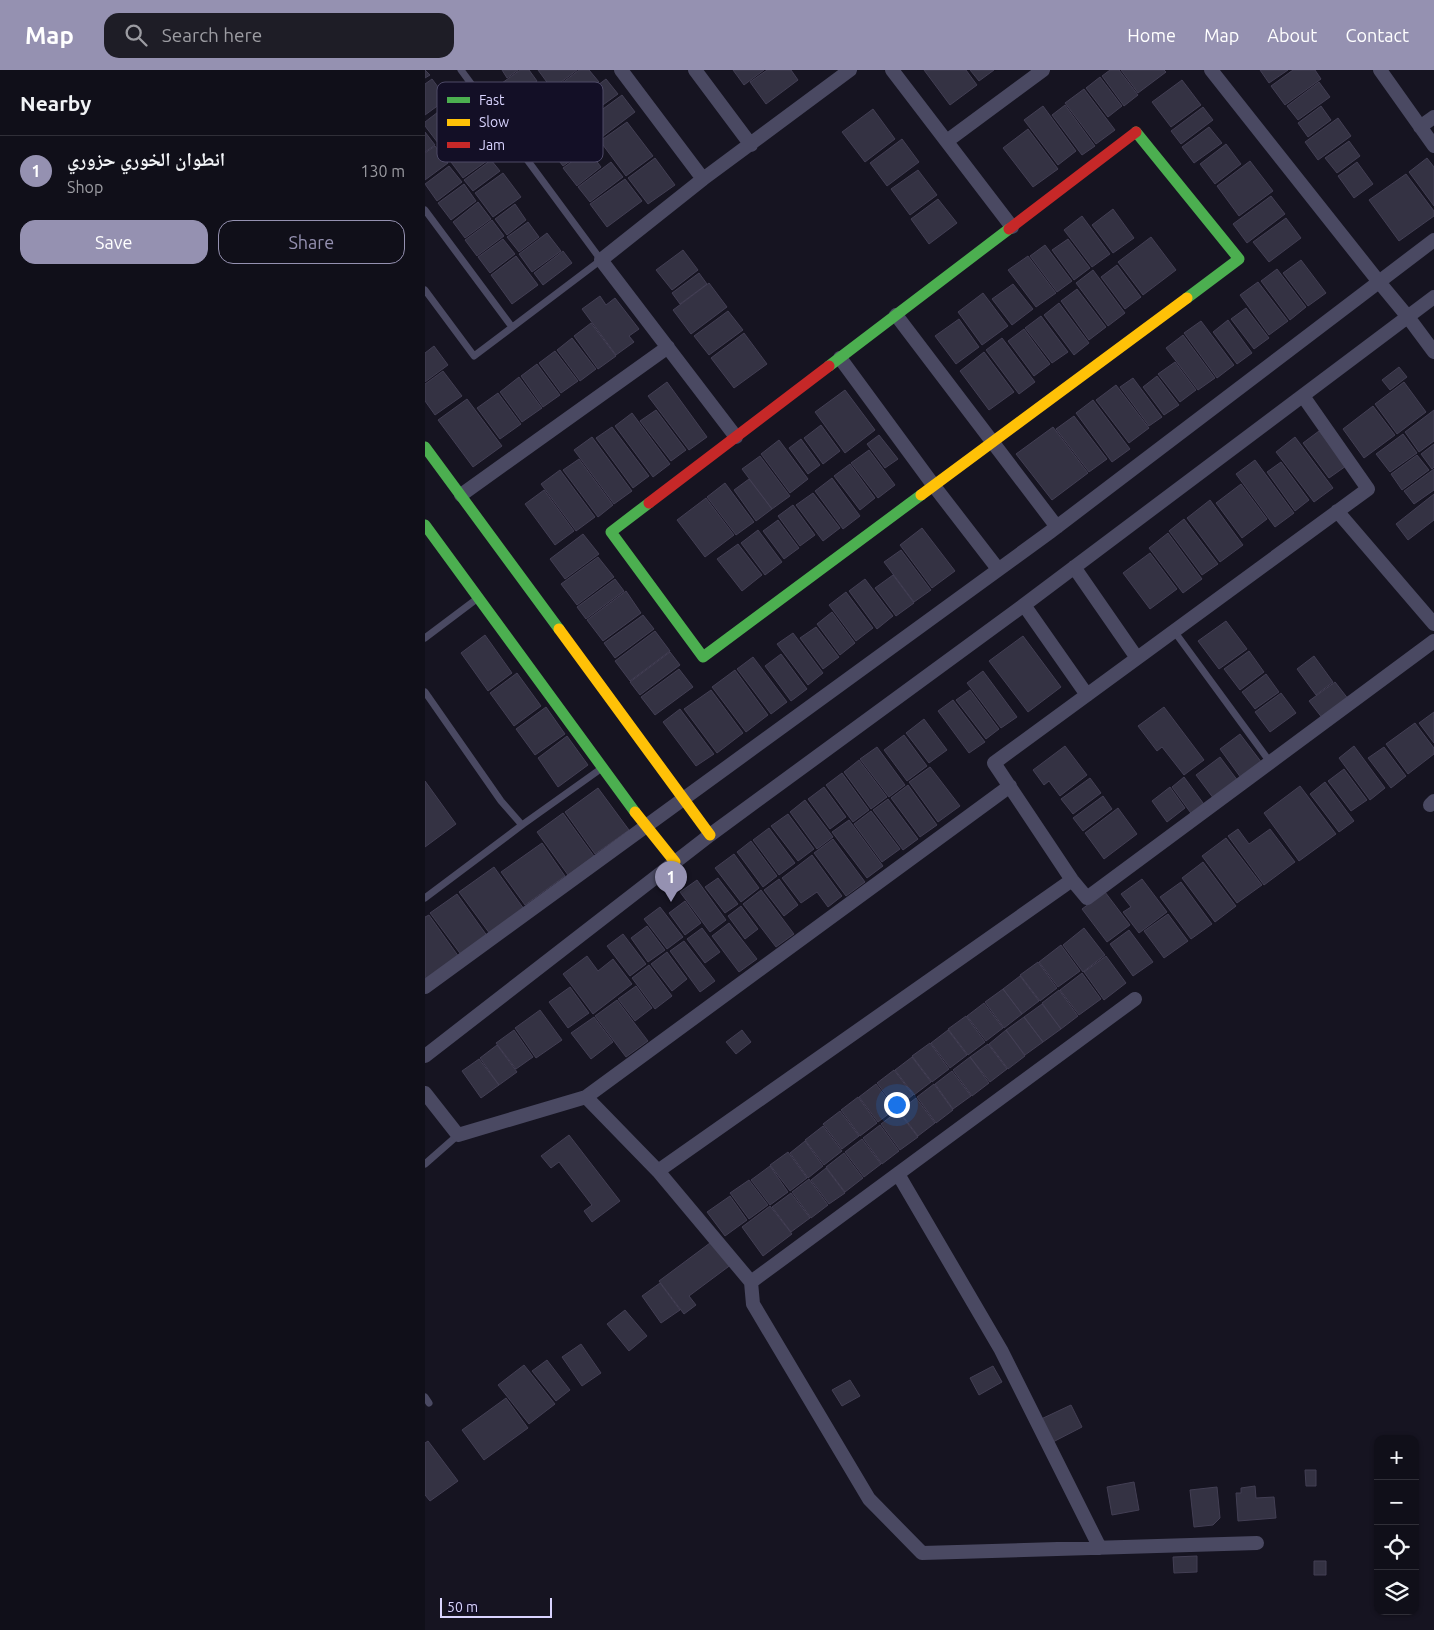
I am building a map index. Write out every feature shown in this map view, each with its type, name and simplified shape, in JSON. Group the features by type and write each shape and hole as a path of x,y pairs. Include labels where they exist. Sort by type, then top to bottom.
{"street":[{"path":"621,70 703,179"},
{"path":"695,70 751,145"},
{"path":"736,437 601,260 703,179 850,70"},
{"path":"892,70 1012,227"},
{"path":"947,141 1043,70"},
{"path":"1211,70 1434,352"},
{"path":"1380,70 1434,146"},
{"path":"1420,127 1434,117"},
{"path":"1136,132 1239,259 703,658 611,532 896,315 1136,132"},
{"path":"425,987 1057,527 1434,240"},
{"path":"425,1056 675,862 1024,606 1434,297"},
{"path":"896,315 991,443 1057,527"},
{"path":"461,495 668,347"},
{"path":"840,358 998,569"},
{"path":"1303,396 1368,488 994,763 1072,880 1087,898 1434,641"},
{"path":"425,447 711,835"},
{"path":"1337,511 1434,624"},
{"path":"425,524 646,827 675,862"},
{"path":"1074,567 1137,658"},
{"path":"1024,606 1087,695"},
{"path":"425,1093 458,1135 586,1097 1010,786"},
{"path":"658,1171 1072,880"},
{"path":"751,1282 1135,999"},
{"path":"586,1097 658,1171 751,1282 753,1304 869,1499 922,1553 1257,1543"},
{"path":"897,1174 1001,1350 1100,1548"}],"lane":[{"path":"461,70 470,82"},
{"path":"425,290 474,356 601,260 529,162"},
{"path":"425,210 512,327"},
{"path":"425,638 479,598"},
{"path":"1174,631 1270,762"},
{"path":"425,692 501,801 522,825"},
{"path":"425,898 603,767"},
{"path":"425,1164 458,1135"}],"building":[{"path":"425,70 430,75 425,78"},
{"path":"502,70 518,70 507,78"},
{"path":"520,70 529,70 537,81 536,82 503,82"},
{"path":"538,70 577,70 561,82 547,82"},
{"path":"579,70 589,70 599,82 563,82"},
{"path":"733,70 764,70 744,85"},
{"path":"767,70 791,70 798,80 766,104 750,82"},
{"path":"924,70 966,70 977,85 950,105"},
{"path":"970,70 994,70 979,81"},
{"path":"1110,70 1119,70 1138,95 1124,106 1102,76"},
{"path":"1121,70 1164,70 1166,72 1138,93"},
{"path":"1260,70 1288,70 1269,83"},
{"path":"1293,70 1315,70 1321,79 1285,105 1271,86"},
{"path":"1100,77 1122,106 1108,117 1086,88"},
{"path":"432,79 437,86 437,106 425,115 425,84"},
{"path":"606,79 618,94 603,105 603,82"},
{"path":"1182,80 1201,105 1171,127 1152,102"},
{"path":"1319,82 1330,97 1298,120 1287,106"},
{"path":"1084,89 1115,130 1096,144 1065,103"},
{"path":"622,95 635,112 603,136 603,109"},
{"path":"1065,105 1095,146 1082,155 1052,115"},
{"path":"1043,106 1076,151 1058,165 1024,120"},
{"path":"1321,106 1331,120 1308,137 1298,123"},
{"path":"1203,107 1213,120 1181,144 1171,131"},
{"path":"873,109 895,139 865,162 842,132"},
{"path":"437,113 437,142 425,126 425,122"},
{"path":"1338,118 1351,136 1318,160 1305,142"},
{"path":"627,122 653,156 626,176 603,145 603,139"},
{"path":"1209,127 1222,143 1194,163 1182,147"},
{"path":"1028,129 1058,169 1033,187 1003,148"},
{"path":"425,132 435,145 425,152"},
{"path":"902,139 919,162 887,186 870,163"},
{"path":"1349,141 1360,156 1337,173 1325,158"},
{"path":"1226,144 1241,164 1215,184 1200,164"},
{"path":"435,146 437,149 437,162 448,163 425,180 425,153"},
{"path":"655,158 675,185 648,204 628,178"},
{"path":"1427,158 1434,167 1434,206 1409,172"},
{"path":"1250,161 1273,191 1239,216 1217,186"},
{"path":"451,162 485,162 463,178"},
{"path":"488,162 493,162 500,171 473,191 464,180"},
{"path":"560,162 569,162 563,166"},
{"path":"571,162 597,162 601,167 577,186 563,168"},
{"path":"611,162 623,177 590,202 578,187"},
{"path":"1357,162 1373,184 1354,198 1338,176"},
{"path":"449,166 462,182 437,201 425,184"},
{"path":"918,170 937,195 910,215 891,189"},
{"path":"503,173 521,197 493,217 475,193"},
{"path":"1406,174 1434,211 1434,216 1399,241 1369,200"},
{"path":"625,179 642,201 607,227 590,204"},
{"path":"464,184 476,201 451,220 438,203"},
{"path":"1271,196 1285,214 1247,243 1233,224"},
{"path":"938,199 957,223 929,244 911,219"},
{"path":"478,202 491,219 465,238 453,222"},
{"path":"515,204 526,220 507,235 495,219"},
{"path":"1113,209 1134,238 1113,253 1092,225"},
{"path":"1082,216 1110,254 1092,267 1064,230"},
{"path":"1286,218 1301,238 1269,262 1253,242"},
{"path":"492,220 504,236 477,256 465,240"},
{"path":"528,222 539,237 519,252 507,237"},
{"path":"547,233 561,251 532,272 519,254"},
{"path":"1151,237 1176,270 1143,295 1118,262"},
{"path":"503,239 515,254 490,273 478,257"},
{"path":"1068,239 1090,268 1074,280 1052,250"},
{"path":"1045,245 1072,281 1057,292 1030,256"},
{"path":"683,250 698,270 672,290 656,270"},
{"path":"563,251 572,263 543,285 534,273"},
{"path":"516,256 538,285 512,304 491,275"},
{"path":"1028,256 1056,293 1036,307 1008,270"},
{"path":"1301,260 1326,293 1308,306 1283,273"},
{"path":"1117,265 1141,297 1125,309 1101,277"},
{"path":"1277,269 1306,307 1290,320 1261,281"},
{"path":"1093,270 1125,313 1108,326 1076,283"},
{"path":"699,273 707,284 680,304 672,293"},
{"path":"1258,282 1288,321 1269,335 1240,295"},
{"path":"709,283 727,307 691,334 673,310"},
{"path":"1013,284 1033,309 1012,325 992,299"},
{"path":"1077,289 1106,327 1089,340 1061,301"},
{"path":"983,293 1008,326 982,345 958,312"},
{"path":"600,296 606,305 615,298 639,329 629,336 634,342 616,355 582,309"},
{"path":"1059,303 1089,343 1074,355 1044,315"},
{"path":"1246,308 1269,338 1254,349 1231,319"},
{"path":"728,311 743,330 709,355 694,336"},
{"path":"1041,316 1068,352 1052,363 1025,328"},
{"path":"959,319 979,347 956,364 935,336"},
{"path":"1228,320 1252,353 1237,364 1213,332"},
{"path":"1201,321 1234,365 1217,378 1184,333"},
{"path":"591,323 616,356 598,369 574,336"},
{"path":"1024,329 1050,364 1034,376 1008,341"},
{"path":"744,333 767,364 734,388 711,358"},
{"path":"1183,335 1215,378 1198,390 1166,348"},
{"path":"572,338 596,369 580,381 557,350"},
{"path":"1002,338 1035,382 1019,394 986,350"},
{"path":"434,346 448,365 425,382 425,353"},
{"path":"555,351 578,381 561,393 539,363"},
{"path":"984,352 1014,392 989,410 960,371"},
{"path":"1175,362 1196,390 1180,402 1158,374"},
{"path":"537,364 560,395 543,407 521,376"},
{"path":"1399,367 1407,377 1390,390 1382,380"},
{"path":"443,371 462,396 435,415 425,401 425,384"},
{"path":"1157,376 1179,405 1164,415 1143,387"},
{"path":"519,377 542,408 522,422 500,392"},
{"path":"1133,378 1162,417 1149,426 1120,387"},
{"path":"667,382 707,437 689,450 648,396"},
{"path":"1404,382 1426,412 1397,434 1375,404"},
{"path":"1116,385 1149,428 1129,443 1096,400"},
{"path":"845,390 875,430 845,453 815,412"},
{"path":"498,393 521,424 500,439 477,408"},
{"path":"467,399 502,446 473,467 438,420"},
{"path":"1093,400 1130,449 1112,462 1076,413"},
{"path":"1373,406 1395,435 1364,458 1343,429"},
{"path":"656,410 686,450 671,461 640,421"},
{"path":"1434,410 1434,441 1419,452 1405,432"},
{"path":"632,413 670,464 653,477 615,426"},
{"path":"1074,416 1107,459 1089,472 1056,429"},
{"path":"821,425 840,451 823,464 804,438"},
{"path":"612,427 649,476 633,488 596,438"},
{"path":"1053,427 1088,473 1052,500 1016,454"},
{"path":"1319,431 1346,466 1329,478 1303,443"},
{"path":"1403,434 1417,453 1390,472 1376,454"},
{"path":"879,435 898,459 885,468 867,444"},
{"path":"592,437 632,491 614,504 574,450"},
{"path":"1295,437 1333,488 1314,502 1276,452"},
{"path":"801,439 820,465 808,474 789,448"},
{"path":"779,440 808,479 790,493 761,454"},
{"path":"1434,444 1434,467 1432,469 1421,454"},
{"path":"869,450 895,485 878,498 851,463"},
{"path":"1417,455 1429,470 1402,490 1391,474"},
{"path":"760,456 790,496 772,509 742,469"},
{"path":"579,459 613,505 598,517 563,470"},
{"path":"1255,460 1294,513 1275,527 1236,474"},
{"path":"1281,462 1309,500 1295,511 1267,472"},
{"path":"850,464 875,498 860,510 834,476"},
{"path":"1434,469 1434,490 1414,504 1404,491"},
{"path":"560,470 595,517 576,531 541,484"},
{"path":"832,478 860,516 843,529 815,491"},
{"path":"749,479 772,509 756,521 734,490"},
{"path":"725,483 754,522 736,535 707,497"},
{"path":"1241,484 1267,519 1242,538 1216,503"},
{"path":"544,490 574,531 555,545 525,504"},
{"path":"813,493 840,528 823,541 796,505"},
{"path":"1434,494 1434,520 1408,540 1396,524"},
{"path":"706,498 734,535 705,557 677,520"},
{"path":"1210,500 1243,545 1220,562 1187,518"},
{"path":"793,505 815,535 800,546 778,516"},
{"path":"1184,519 1218,564 1202,575 1169,531"},
{"path":"778,520 799,548 784,559 763,531"},
{"path":"922,528 955,571 932,588 900,545"},
{"path":"758,530 782,562 765,575 741,543"},
{"path":"1168,533 1202,579 1183,593 1149,548"},
{"path":"583,534 599,554 565,579 550,559"},
{"path":"738,544 762,575 742,591 717,559"},
{"path":"901,550 931,590 914,602 884,562"},
{"path":"1150,553 1177,589 1150,609 1123,573"},
{"path":"598,557 614,577 577,605 561,584"},
{"path":"893,575 914,603 896,616 875,588"},
{"path":"615,579 624,591 586,619 577,607"},
{"path":"865,579 893,616 877,629 849,591"},
{"path":"626,591 641,613 603,641 587,620"},
{"path":"846,592 873,628 856,641 829,605"},
{"path":"832,612 855,643 840,655 817,624"},
{"path":"643,615 654,629 615,658 604,643"},
{"path":"1226,621 1247,649 1219,669 1198,641"},
{"path":"816,627 839,657 823,669 800,638"},
{"path":"655,631 670,651 630,681 615,661"},
{"path":"793,633 823,673 808,685 777,644"},
{"path":"485,635 512,673 488,691 461,653"},
{"path":"1023,636 1061,687 1028,712 989,661"},
{"path":"1249,651 1264,672 1240,690 1224,669"},
{"path":"670,652 680,665 640,695 630,682"},
{"path":"781,654 807,689 791,701 765,666"},
{"path":"1314,656 1333,682 1316,695 1297,669"},
{"path":"753,657 787,702 771,714 737,669"},
{"path":"679,669 693,687 655,715 641,697"},
{"path":"735,670 768,715 746,732 712,687"},
{"path":"983,671 1017,717 1001,728 967,683"},
{"path":"517,673 541,706 514,726 490,693"},
{"path":"1266,674 1279,692 1255,709 1242,692"},
{"path":"1335,682 1349,700 1323,719 1309,701"},
{"path":"711,690 743,733 717,753 684,709"},
{"path":"970,690 999,729 986,739 956,700"},
{"path":"1281,693 1296,713 1270,732 1255,712"},
{"path":"953,700 985,742 969,753 938,711"},
{"path":"546,707 565,734 535,755 516,729"},
{"path":"1164,707 1204,760 1184,775 1162,747 1157,751 1138,726"},
{"path":"680,709 714,754 696,766 663,722"},
{"path":"1434,712 1434,743 1419,723"},
{"path":"924,719 947,750 929,763 906,733"},
{"path":"1415,723 1434,748 1434,754 1408,774 1386,744"},
{"path":"1240,734 1262,763 1241,778 1220,749"},
{"path":"904,735 927,766 907,781 884,750"},
{"path":"567,736 588,765 558,787 538,758"},
{"path":"1065,746 1087,775 1060,796 1049,781 1044,785 1033,770"},
{"path":"1354,746 1385,788 1370,800 1339,758"},
{"path":"877,747 905,785 889,797 860,759"},
{"path":"1384,747 1406,776 1391,788 1368,758"},
{"path":"1220,757 1238,781 1214,799 1196,775"},
{"path":"859,760 887,797 871,809 844,772"},
{"path":"930,767 960,806 938,822 909,782"},
{"path":"1344,769 1367,800 1351,811 1328,781"},
{"path":"842,773 869,810 853,822 826,785"},
{"path":"1184,777 1206,807 1193,816 1172,787"},
{"path":"1090,778 1101,793 1073,814 1061,799"},
{"path":"425,781 456,824 425,847"},
{"path":"1325,782 1354,821 1339,832 1310,794"},
{"path":"908,785 937,825 920,837 891,798"},
{"path":"1300,786 1336,834 1299,861 1264,813"},
{"path":"824,787 846,817 830,829 808,799"},
{"path":"1170,787 1185,808 1167,822 1152,801"},
{"path":"598,788 629,830 595,854 565,812"},
{"path":"1103,796 1112,809 1083,831 1073,818"},
{"path":"888,799 918,839 903,850 873,810"},
{"path":"805,800 833,837 817,849 790,812"},
{"path":"1118,808 1137,834 1104,859 1085,833"},
{"path":"871,811 900,849 882,862 854,824"},
{"path":"563,813 594,856 568,875 537,832"},
{"path":"788,814 814,849 798,861 771,826"},
{"path":"849,820 883,866 867,878 832,832"},
{"path":"769,828 795,863 779,875 753,840"},
{"path":"1238,829 1249,844 1270,829 1295,862 1264,885 1228,836"},
{"path":"1226,838 1262,885 1237,903 1202,856"},
{"path":"833,839 865,882 846,896 814,853"},
{"path":"751,841 777,876 763,887 737,852"},
{"path":"542,843 565,876 525,905 501,872"},
{"path":"734,854 759,888 741,902 715,868"},
{"path":"812,855 842,896 828,907 817,892 801,903 782,878"},
{"path":"1203,862 1236,906 1215,922 1182,878"},
{"path":"494,867 524,909 490,934 459,892"},
{"path":"718,878 738,904 725,913 705,887"},
{"path":"779,879 798,905 784,916 764,890"},
{"path":"1142,879 1167,912 1139,933 1123,912 1131,907 1121,894"},
{"path":"697,880 726,920 710,932 680,892"},
{"path":"1181,882 1212,924 1191,939 1160,897"},
{"path":"761,890 794,934 776,947 743,904"},
{"path":"1105,892 1130,925 1107,942 1082,909"},
{"path":"457,894 488,937 462,956 430,913"},
{"path":"685,901 701,923 685,935 669,913"},
{"path":"741,906 758,929 745,939 728,916"},
{"path":"660,907 683,937 667,949 644,919"},
{"path":"1168,914 1188,941 1164,958 1144,931"},
{"path":"429,915 459,957 425,981 425,917"},
{"path":"729,923 757,959 739,972 712,936"},
{"path":"647,926 665,950 648,962 631,938"},
{"path":"702,928 720,952 705,963 687,939"},
{"path":"1084,928 1105,955 1083,972 1063,945"},
{"path":"1129,930 1153,962 1133,976 1110,944"},
{"path":"623,934 646,964 630,976 607,946"},
{"path":"684,941 715,981 700,992 670,951"},
{"path":"1061,945 1080,971 1058,987 1039,962"},
{"path":"667,952 687,979 672,991 651,964"},
{"path":"587,956 598,971 613,959 632,984 593,1014 563,974"},
{"path":"1106,956 1126,983 1104,1000 1084,972"},
{"path":"1038,962 1057,988 1040,1001 1020,975"},
{"path":"649,965 672,996 655,1009 632,978"},
{"path":"1082,973 1101,999 1079,1015 1060,990"},
{"path":"1020,976 1039,1001 1022,1014 1003,989"},
{"path":"636,986 652,1008 635,1021 618,999"},
{"path":"570,987 589,1013 568,1028 549,1002"},
{"path":"1003,989 1022,1014 1004,1028 985,1002"},
{"path":"1059,990 1078,1016 1061,1029 1042,1003"},
{"path":"617,1000 648,1041 626,1057 595,1016"},
{"path":"984,1003 1003,1028 986,1041 967,1016"},
{"path":"1042,1004 1061,1029 1043,1042 1024,1017"},
{"path":"540,1010 562,1040 536,1058 515,1028"},
{"path":"966,1016 985,1042 968,1055 948,1029"},
{"path":"594,1017 613,1042 591,1059 571,1033"},
{"path":"1024,1017 1043,1042 1025,1055 1006,1030"},
{"path":"514,1030 533,1057 516,1069 496,1043"},
{"path":"742,1030 751,1042 736,1054 726,1042"},
{"path":"948,1030 967,1055 950,1068 931,1043"},
{"path":"1006,1030 1025,1056 1008,1069 989,1044"},
{"path":"930,1043 949,1069 932,1082 912,1056"},
{"path":"988,1044 1007,1069 990,1082 970,1057"},
{"path":"497,1045 517,1072 499,1085 480,1058"},
{"path":"912,1057 931,1082 914,1095 895,1070"},
{"path":"970,1057 989,1083 972,1096 953,1070"},
{"path":"479,1059 499,1085 481,1098 462,1071"},
{"path":"894,1070 913,1095 896,1108 877,1083"},
{"path":"952,1071 971,1096 953,1109 935,1084"},
{"path":"876,1084 895,1109 878,1122 859,1097"},
{"path":"934,1084 953,1110 936,1123 917,1097"},
{"path":"858,1097 877,1123 860,1136 841,1110"},
{"path":"916,1098 935,1123 918,1136 899,1111"},
{"path":"840,1111 859,1136 842,1149 823,1124"},
{"path":"898,1111 918,1137 900,1150 881,1124"},
{"path":"880,1125 899,1151 882,1164 863,1138"},
{"path":"823,1126 842,1151 824,1165 805,1140"},
{"path":"569,1135 620,1201 592,1222 584,1211 592,1205 559,1162 551,1168 541,1156"},
{"path":"862,1139 881,1164 864,1177 845,1152"},
{"path":"805,1141 823,1166 808,1178 790,1153"},
{"path":"788,1152 807,1178 790,1191 770,1165"},
{"path":"844,1153 863,1178 845,1192 826,1167"},
{"path":"770,1166 788,1192 770,1205 751,1180"},
{"path":"826,1168 845,1193 829,1204 811,1180"},
{"path":"809,1179 828,1205 811,1218 792,1192"},
{"path":"749,1180 768,1205 749,1219 730,1193"},
{"path":"791,1193 810,1218 791,1232 772,1207"},
{"path":"730,1196 747,1220 725,1236 707,1212"},
{"path":"770,1206 792,1234 763,1256 742,1227"},
{"path":"714,1240 732,1264 689,1296 696,1305 684,1314 659,1281"},
{"path":"660,1283 680,1310 661,1323 642,1296"},
{"path":"625,1310 647,1336 629,1351 607,1324"},
{"path":"581,1344 601,1373 582,1386 562,1357"},
{"path":"547,1360 570,1390 556,1401 532,1371"},
{"path":"524,1365 555,1404 529,1424 498,1385"},
{"path":"993,1366 1002,1382 979,1395 970,1378"},
{"path":"850,1380 860,1396 842,1406 832,1390"},
{"path":"506,1398 528,1428 484,1460 462,1430"},
{"path":"1071,1405 1082,1427 1051,1443 1039,1420"},
{"path":"428,1441 458,1481 430,1501 425,1495 425,1443"},
{"path":"1305,1470 1316,1470 1316,1486 1306,1486"},
{"path":"1134,1482 1139,1510 1112,1515 1107,1487"},
{"path":"1255,1486 1256,1498 1274,1497 1276,1518 1238,1521 1236,1493 1241,1493 1241,1488"},
{"path":"1217,1487 1220,1518 1213,1525 1194,1527 1190,1490"},
{"path":"1197,1556 1197,1572 1174,1573 1173,1557"},
{"path":"1314,1561 1326,1561 1326,1575 1314,1575"}],"traffic: fast":[{"path":"1136,132 1239,259 1187,298"},
{"path":"829,366 1009,229"},
{"path":"425,447 559,629"},
{"path":"649,503 611,532 703,657 921,495"},
{"path":"425,525 635,812"}],"traffic: slow":[{"path":"921,495 1187,298"},
{"path":"559,629 710,835"},
{"path":"635,812 675,862"}],"traffic: jam":[{"path":"1009,229 1136,132"},
{"path":"649,503 829,366"}],"place":[{"name":"انطوان الخوري حزوري","path":"671,902"}]}
